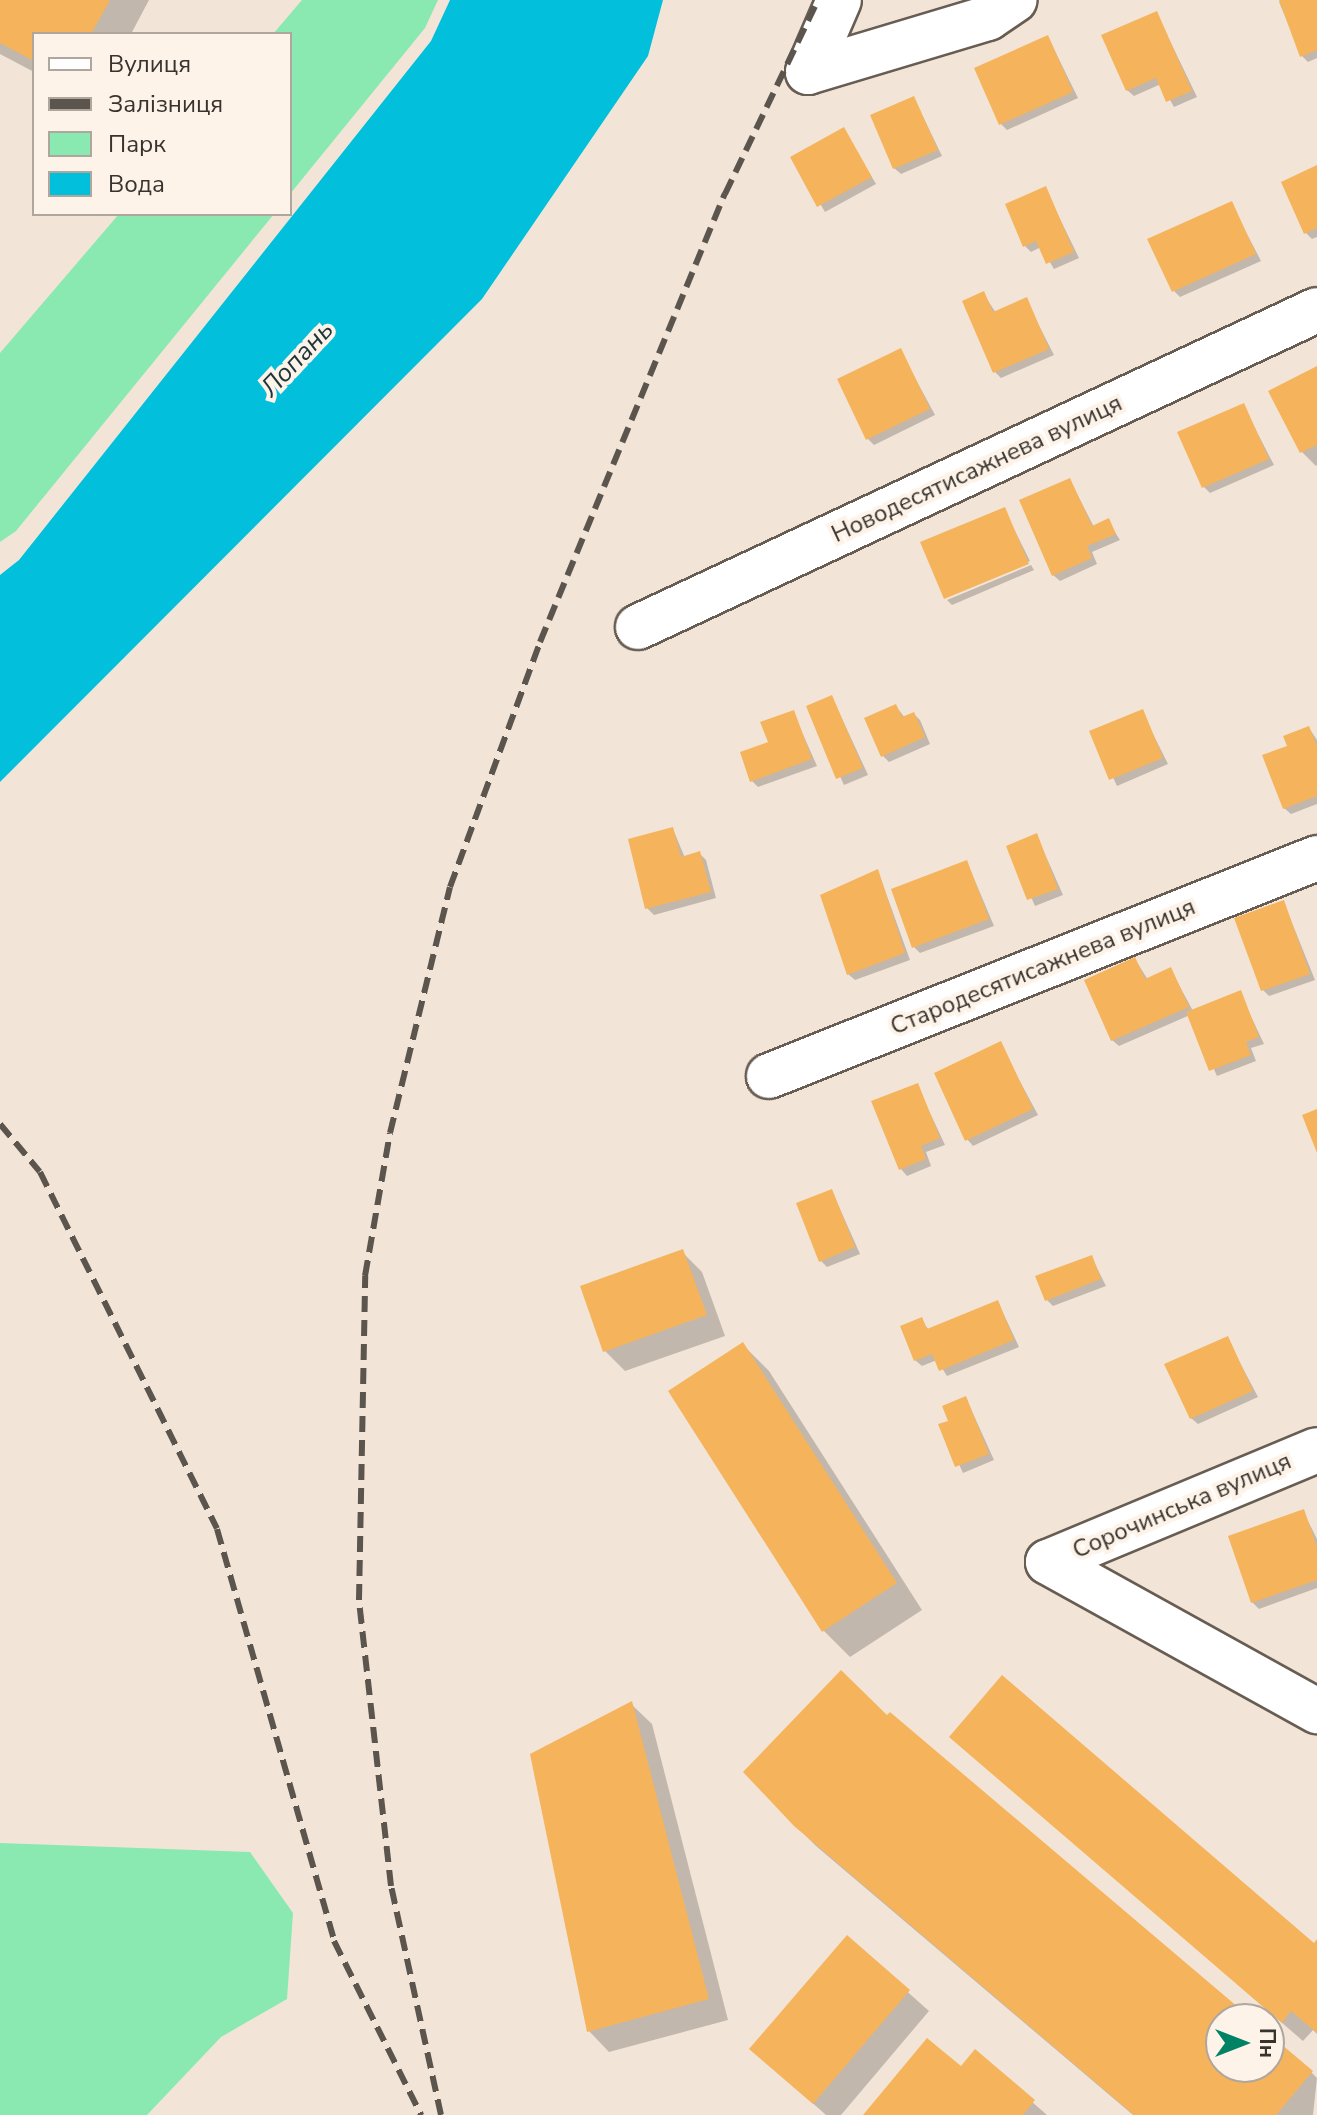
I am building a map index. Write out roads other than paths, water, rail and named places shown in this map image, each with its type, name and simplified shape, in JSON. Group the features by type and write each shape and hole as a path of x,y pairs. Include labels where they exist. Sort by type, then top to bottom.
{"street":[{"path":"839,0 808,72 988,18 1015,0"},
{"name":"Новодесятисажнева вулиця","path":"638,627 1317,310"},
{"name":"Стародесятисажнева вулиця","path":"769,1076 1317,858"},
{"name":"Сорочинська вулиця","path":"1317,1450 1048,1562 1317,1711"}],"water":[{"name":"Лопань","path":"450,0 663,0 648,56 482,299 0,782 0,575 19,560 431,41"}],"railway":[{"path":"441,2115 391,1886 359,1600 365,1276 390,1133 450,887 540,642 725,194 818,0"},
{"path":"0,1124 40,1172 217,1529 334,1941 421,2115"}]}
